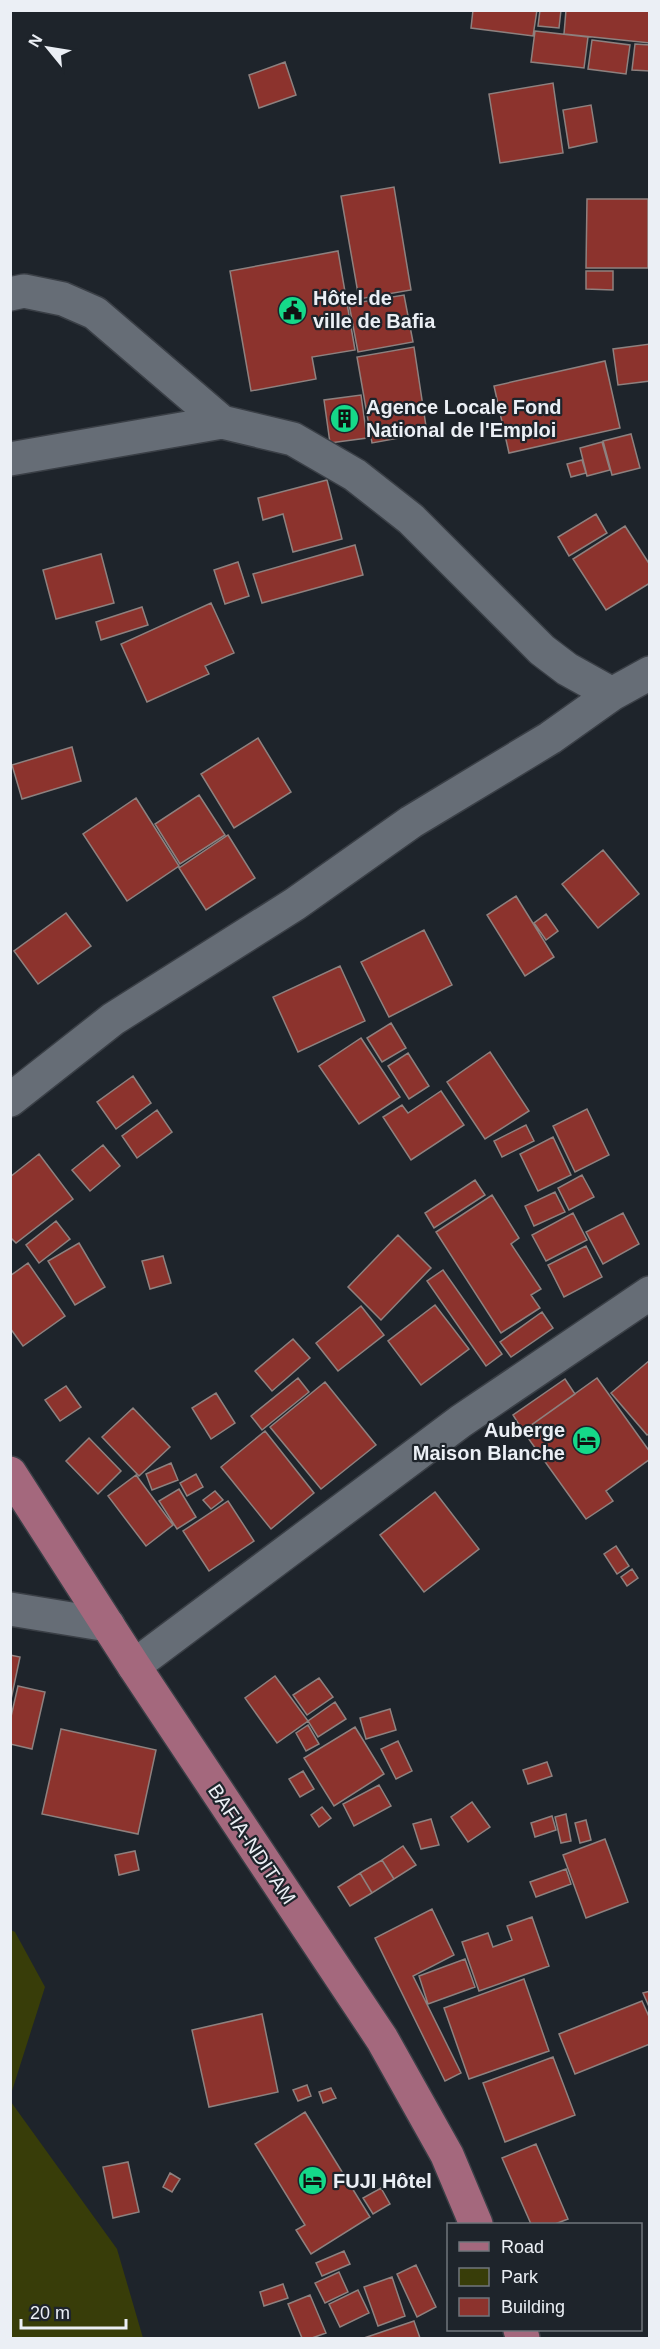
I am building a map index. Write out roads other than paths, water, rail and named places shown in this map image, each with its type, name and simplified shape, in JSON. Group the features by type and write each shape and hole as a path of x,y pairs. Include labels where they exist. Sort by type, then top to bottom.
{"main road":[{"name":"BAFIA-NDITAM","path":"10,1473 134,1666 382,2039 447,2155 476,2223"}],"street":[{"path":"10,294 24,291 63,299 95,313 222,422"},
{"path":"10,459 222,422 292,439 355,475 411,519 542,650 567,669 612,694"},
{"path":"10,1100 114,1019 296,904 411,822 550,738 612,694 650,673"},
{"path":"134,1666 461,1421 650,1293"},
{"path":"10,1609 108,1625"}],"place":[{"name":"Hôtel de ville de Bafia","path":"292,310"},
{"name":"Agence Locale Fond National de l'Emploi","path":"345,419"},
{"name":"Auberge Maison Blanche","path":"586,1441"},
{"name":"FUJI Hôtel","path":"312,2181"}]}
